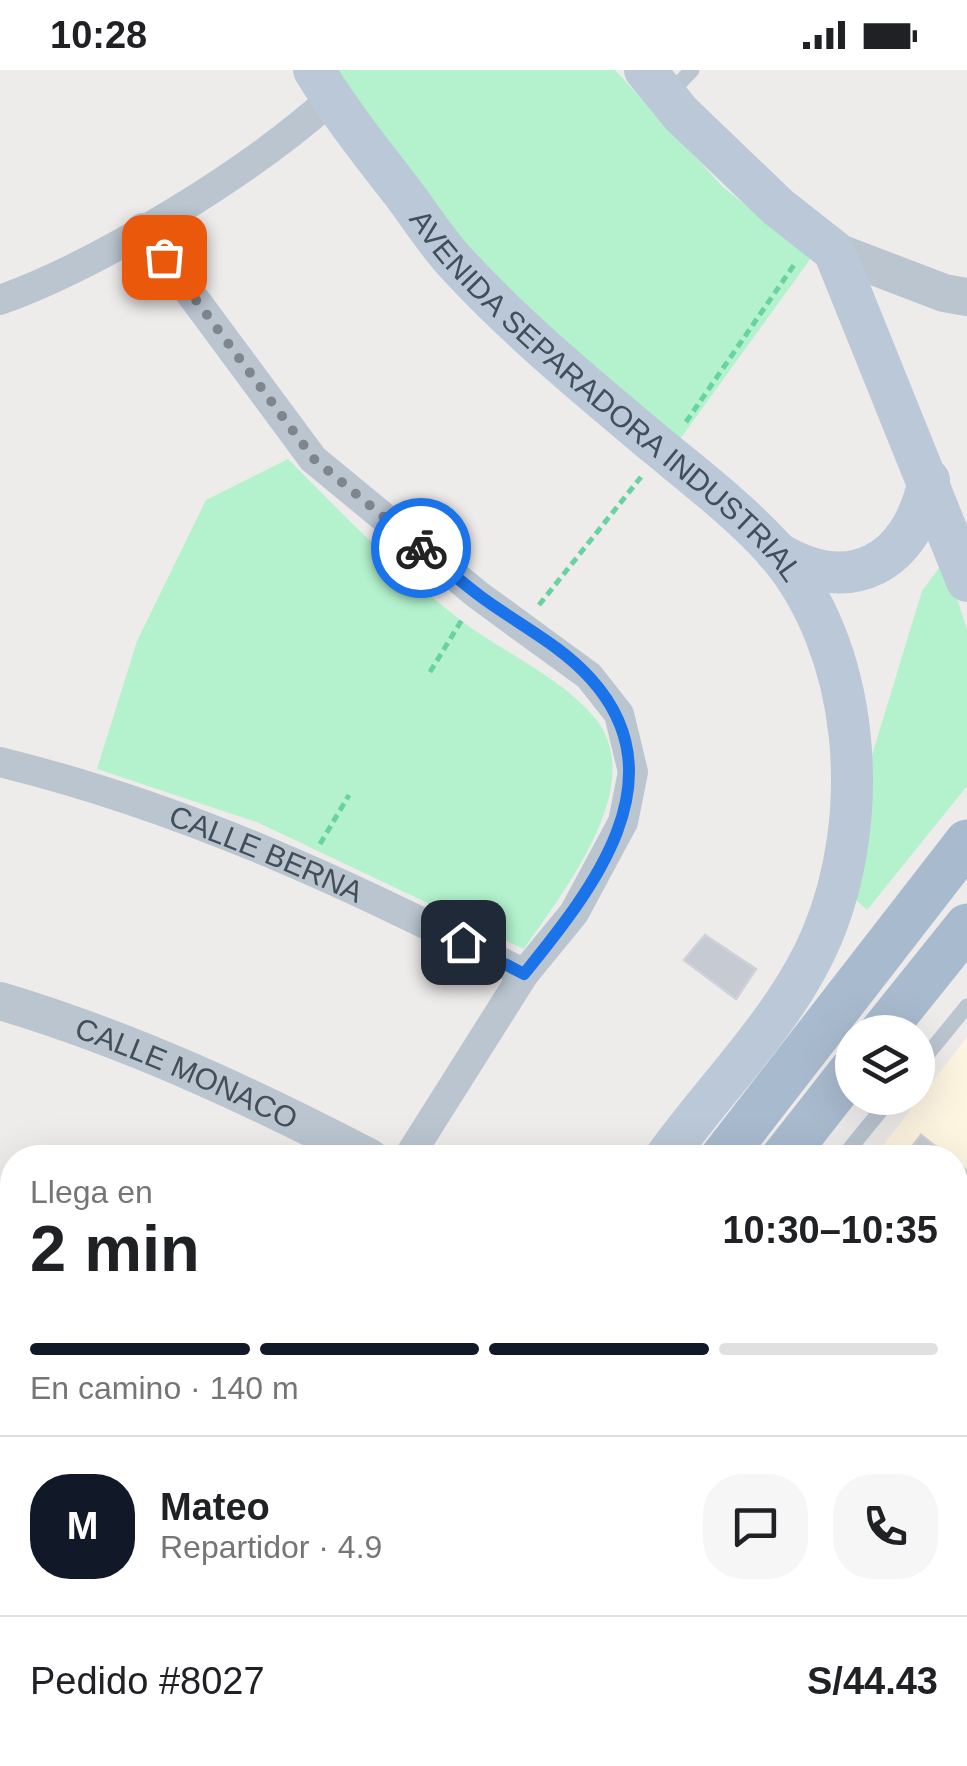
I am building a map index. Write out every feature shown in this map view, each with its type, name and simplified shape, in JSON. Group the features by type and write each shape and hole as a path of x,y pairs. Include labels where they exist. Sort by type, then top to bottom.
{"main road":[{"path":"668,79 778,207 834,251 967,581"},
{"name":"AVENIDA SEPARADORA INDUSTRIAL","path":"323,84 457,264 574,374 726,501 776,552 829,652 852,745 848,841 822,936 777,1014 674,1145"},
{"path":"776,552 803,568 838,574 874,566 902,546 922,515 929,480"},
{"path":"732,1145 967,842"},
{"path":"896,1015 967,926"},
{"path":"793,1145 835,1092"}],"street":[{"path":"0,300 142,228 282,144 323,84"},
{"path":"142,228 314,459 478,595 589,676 619,714 632,772 623,822 574,913 524,974 416,1145"},
{"path":"834,251 944,294 967,297"},
{"name":"CALLE BERNA","path":"0,762 77,780 306,867 524,974"},
{"name":"CALLE MONACO","path":"0,1001 94,1030 200,1073 344,1145"}],"lane":[{"path":"935,1045 967,1006"},
{"path":"853,1145 877,1115"}],"path":[{"path":"430,672 478,595"},
{"path":"306,867 349,795"}],"shaded area":[{"path":"967,1037 967,1145 883,1145 906,1115 935,1115 935,1078"}],"green space":[{"path":"328,70 615,70 723,187 811,258 678,442 564,345 461,243"},
{"path":"288,459 432,597 580,703 595,718 609,745 612,775 594,838 524,949 259,823 97,769 137,641 206,500"},
{"path":"945,560 967,630 967,786 867,910 853,897 869,765 922,591"}],"building":[{"path":"705,935 756,969 736,999 684,960"},
{"path":"921,1135 934,1145 913,1145"}],"way so far":[{"path":"164,257 314,459 421,548"}],"route":[{"path":"421,548 589,676 619,714 632,772 623,822 574,913 524,974 463,942"}]}
